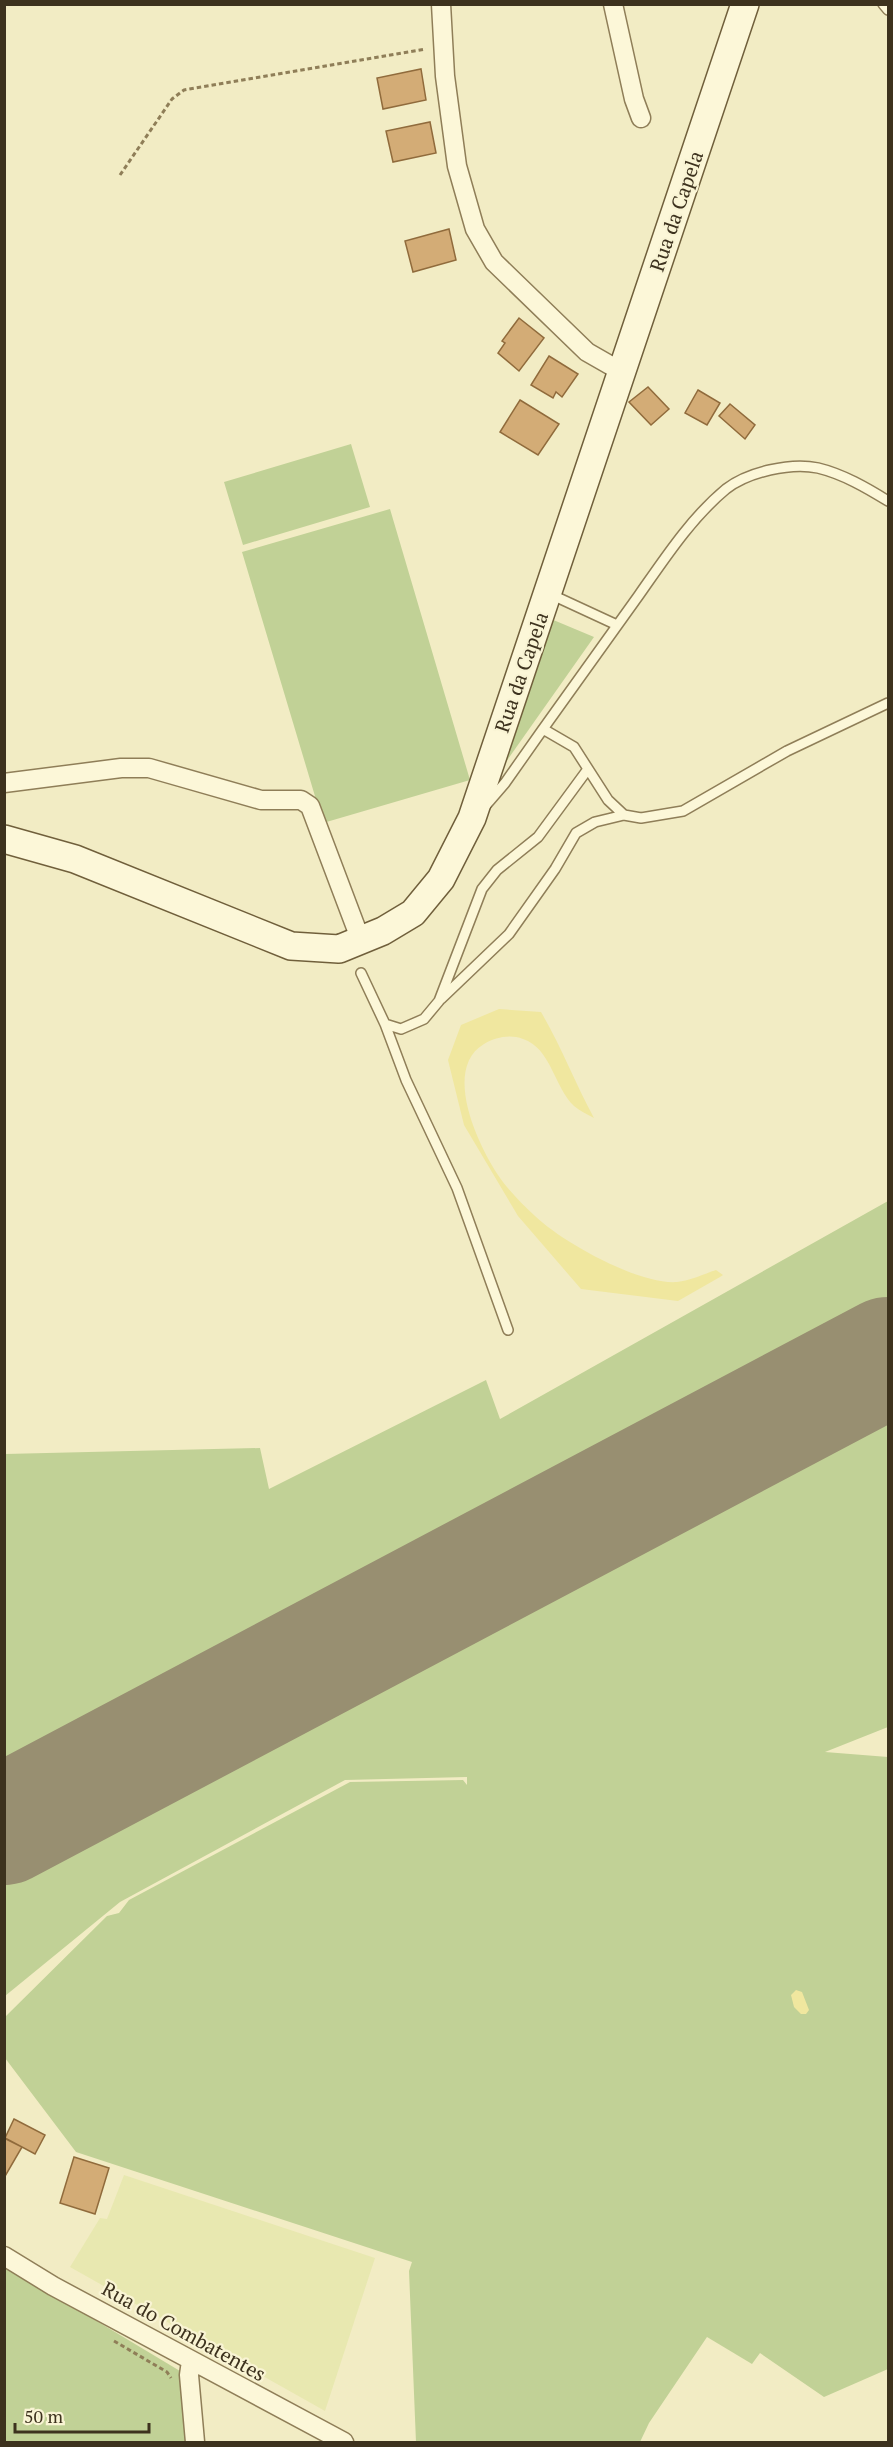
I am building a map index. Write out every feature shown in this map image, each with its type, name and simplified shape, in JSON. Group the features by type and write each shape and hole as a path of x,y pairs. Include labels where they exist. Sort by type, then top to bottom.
{"street":[{"path":"441,4 458,166 475,230 494,262 587,352 622,372"},
{"path":"613,4 634,99 641,118"},
{"name":"Rua da Capela","path":"4,838 75,859 291,946 339,949 361,941 413,913 441,879 470,823 745,4"},
{"path":"4,783 102,770 149,768 261,800 301,800 310,806 361,941"},
{"name":"Rua do Combatentes","path":"4,2256 53,2286 344,2442"},
{"path":"191,2361 189,2375 195,2442"}],"lane":[{"path":"883,4 888,10"},
{"path":"470,823 505,783 617,625 700,514 728,488 751,476 786,468 817,468 858,483 888,501"},
{"path":"548,593 617,625"},
{"path":"385,1024 400,1029 424,1019 439,1000 509,934 555,869 576,833 595,822 624,815 641,818 683,811 787,750 888,704"},
{"path":"543,729 574,747 608,800 624,815"},
{"path":"439,1000 482,889 497,870 538,837 588,769"},
{"path":"361,973 385,1024 406,1080 458,1188 508,1330"}],"path":[{"path":"120,175 172,99 184,90 444,46"},
{"path":"109,2338 167,2372 172,2380"}],"green space":[{"path":"351,444 370,507 243,545 224,482"},
{"path":"390,509 470,780 323,823 242,552"},
{"path":"551,619 594,637 494,779"},
{"path":"888,1201 888,1326 5,1789 5,1454 260,1448 269,1489 486,1380 500,1419"},
{"path":"888,1392 888,1727 825,1752 888,1757 888,2369 824,2397 760,2353 752,2364 707,2337 649,2423 640,2442 416,2442 409,2271 412,2262 76,2152 5,2058 5,2017 107,1916 119,1913 129,1900 350,1782 463,1780 467,1785 467,1777 345,1780 120,1902 5,1996 5,1861"},
{"path":"124,2175 375,2258 325,2411 70,2267 100,2218 107,2219"},
{"path":"5,2266 180,2371 193,2442 5,2442"}],"sand":[{"path":"499,1009 541,1012 594,1118 574,1106 540,1051 523,1039 498,1038 484,1044 472,1056 466,1071 465,1089 474,1127 490,1162 520,1202 563,1238 602,1260 643,1277 677,1282 716,1270 723,1275 678,1301 581,1289 518,1216 464,1125 448,1060 461,1025"},
{"path":"796,1990 802,1992 809,2010 806,2014 801,2014 794,2007 791,1995"}],"building":[{"path":"421,69 426,100 383,109 377,78"},
{"path":"430,122 436,153 393,162 386,131"},
{"path":"449,229 456,260 413,272 405,241"},
{"path":"519,318 544,338 519,371 498,353 505,343 502,341"},
{"path":"549,356 578,374 562,397 556,392 553,398 531,385"},
{"path":"648,387 669,409 651,425 629,402"},
{"path":"698,390 720,403 707,425 685,413"},
{"path":"520,400 559,424 538,455 500,432"},
{"path":"730,404 755,425 745,439 719,416"},
{"path":"14,2119 45,2135 35,2154 5,2138"},
{"path":"4,2138 22,2147 4,2178"},
{"path":"74,2157 109,2168 95,2214 60,2203"}],"runway":[{"path":"4,1825 888,1357"}]}
